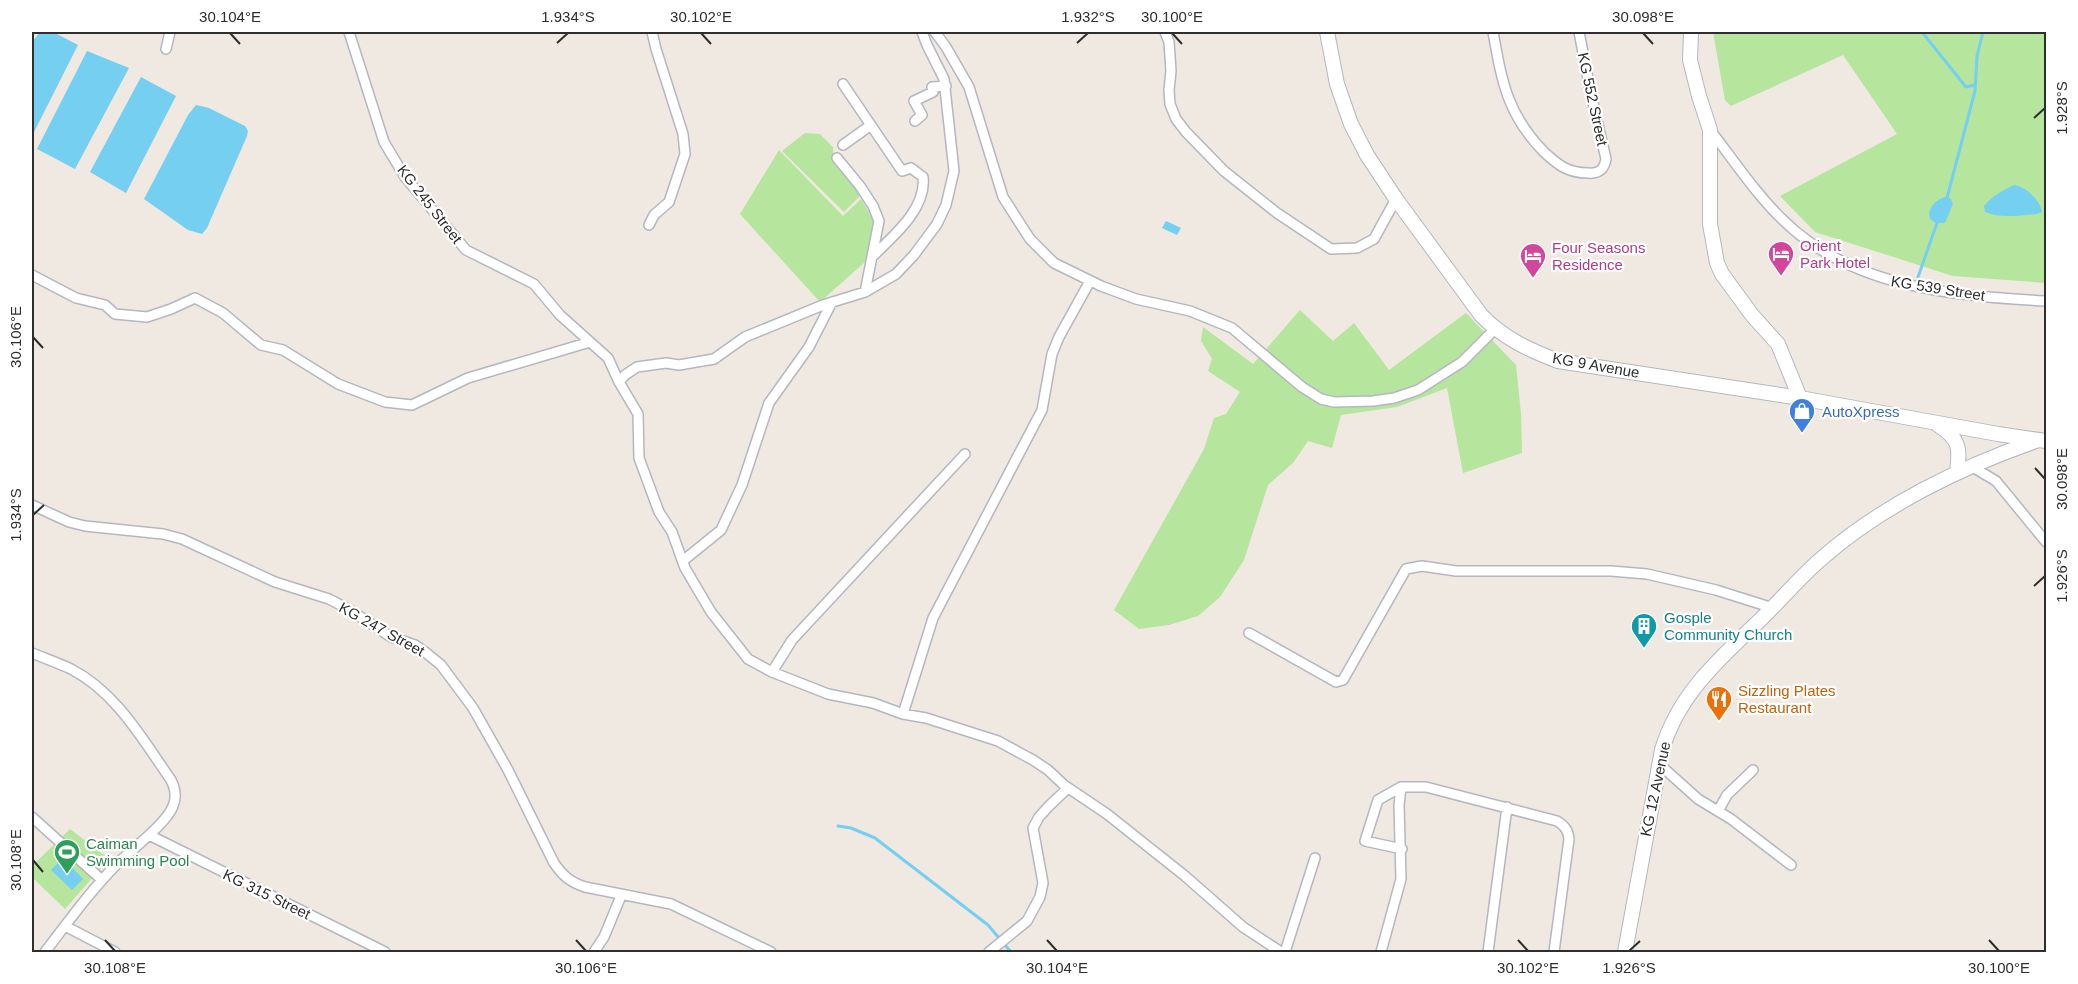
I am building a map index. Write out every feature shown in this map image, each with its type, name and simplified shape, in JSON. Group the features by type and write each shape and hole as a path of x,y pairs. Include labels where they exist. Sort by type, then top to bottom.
{"main road":[{"name":"KG 9 Avenue","path":"1327,32 1337,84 1351,124 1367,155 1462,292 1495,330 1524,348 1558,361 1800,398 2042,441"},
{"path":"1691,32 1690,60 1710,130 1710,225 1717,263 1722,274 1752,315 1778,344 1800,398"},
{"path":"1934,423 1950,433 1956,440 1957,472"},
{"path":"1991,457 1998,435"},
{"name":"KG 12 Avenue","path":"1625,952 1667,731 1684,701 1710,668 1819,560 1848,536 1957,472 1991,457 2042,441"}],"street":[{"path":"166,49 170,32"},
{"name":"KG 245 Street","path":"349,32 384,142 405,177 466,250 534,284 560,315 608,358 638,414 639,458 660,513 672,532 686,567 711,612 748,659 772,672 828,694 873,703 998,741 1048,770 1068,788 1107,814 1185,876 1243,927 1283,952"},
{"path":"649,225 654,215 669,202 685,154 683,134 652,32"},
{"path":"619,382 632,370 642,366 650,367 666,363 679,365 714,359 745,337 832,302 866,292 896,274 914,255 937,224 946,205 954,171 946,86 922,32"},
{"path":"935,32 969,87 1003,197 1016,220 1043,254 1054,263 1090,281 1136,299 1190,311 1232,328 1302,387 1321,399 1334,402 1373,401 1394,398 1418,390 1462,362 1495,330"},
{"path":"1165,32 1169,42 1170,104 1176,119 1224,171 1277,213 1331,249 1357,248 1374,239 1396,199"},
{"name":"KG 552 Street","path":"1492,32 1505,91 1528,136 1562,168 1591,174 1605,167 1606,159 1579,32"},
{"path":"843,84 902,171 911,168 923,177 924,185 915,208 902,226 872,258"},
{"path":"915,121 922,115 914,101 933,92 932,87 946,86"},
{"path":"843,145 871,125"},
{"name":"KG 539 Street","path":"1710,130 1781,219 1831,255 1872,276 1928,289 2046,301"},
{"path":"837,158 860,186 873,206 879,221 866,292"},
{"path":"32,275 76,298 105,305 115,314 147,317 195,298 223,313 261,345 283,350 338,384 385,402 412,405 468,378 590,342"},
{"path":"903,714 933,618 1042,410 1052,354 1059,336 1090,281"},
{"path":"684,560 721,531 742,485 769,402 809,347 832,302"},
{"path":"772,672 792,640 965,454"},
{"path":"1971,466 1996,482 2046,542"},
{"name":"KG 247 Street","path":"32,505 69,522 85,526 163,534 182,539 267,579 329,600 350,610 391,637 415,645 441,665 473,708 562,875 573,883 621,896 671,904 771,952"},
{"path":"1249,633 1336,682 1343,680 1406,569 1422,566 1456,571 1611,571 1647,574 1716,590 1773,608"},
{"path":"32,653 72,670 100,690 122,710 175,789 172,808 149,835 102,880 45,952"},
{"path":"1659,764 1698,799 1791,865"},
{"path":"1718,811 1727,795 1753,770"},
{"path":"1381,952 1401,879 1402,849 1399,805 1401,787"},
{"path":"1402,849 1365,841 1378,800 1401,787 1426,787 1557,821 1568,831 1569,839 1554,952"},
{"path":"989,952 1028,921 1040,897 1043,883 1033,828 1048,806 1068,788"},
{"path":"1488,952 1507,807"},
{"path":"32,817 102,880"},
{"name":"KG 315 Street","path":"149,835 385,952"},
{"path":"1283,952 1316,858"},
{"path":"594,952 604,937 621,896"},
{"path":"65,926 115,952"}],"green space":[{"path":"1713,32 2046,32 2046,283 1953,276 1815,232 1780,196 1897,134 1843,55 1731,106 1725,100"},
{"path":"805,133 820,134 833,147 833,160 862,194 844,212 782,151"},
{"path":"779,150 843,216 861,199 875,223 865,262 820,302 740,214"},
{"path":"1300,310 1333,341 1354,323 1389,370 1466,313 1516,365 1522,453 1463,473 1447,388 1397,407 1341,415 1332,448 1308,441 1293,463 1268,485 1244,560 1220,597 1198,616 1169,625 1139,629 1114,610 1204,449 1214,418 1226,414 1240,392 1208,371 1212,359 1201,341 1203,327 1253,364"},
{"path":"70,829 109,859 65,909 32,877 32,866"}],"water":[{"path":"40,32 53,32 78,45 32,136 32,42"},
{"path":"87,51 129,68 75,169 37,149"},
{"path":"141,77 176,96 126,193 90,172"},
{"path":"196,105 209,108 245,126 248,131 207,228 202,234 188,230 144,199 188,115"},
{"path":"2014,185 2032,195 2039,203 2042,212 2011,216 1985,212 1984,206 1991,199"},
{"path":"1945,197 1950,198 1953,204 1945,223 1932,221 1929,213 1931,208"},
{"path":"1166,221 1181,228 1177,235 1162,228"},
{"name":"Caiman Swimming Pool","path":"63,858 83,879 72,890 51,870"}],"waterway":[{"path":"1922,32 1966,87 1975,85"},
{"path":"1947,198 1975,91 1977,56 1983,32"},
{"path":"1918,277 1937,223"},
{"path":"838,826 851,828 875,838 988,925 1011,952"}],"place":[{"name":"Orient Park Hotel","path":"1781,277"},
{"name":"Four Seasons Residence","path":"1533,279"},
{"name":"AutoXpress","path":"1802,434"},
{"name":"Gosple Community Church","path":"1644,649"},
{"name":"Sizzling Plates Restaurant","path":"1719,722"},
{"name":"Caiman Swimming Pool","path":"67,875"}]}
